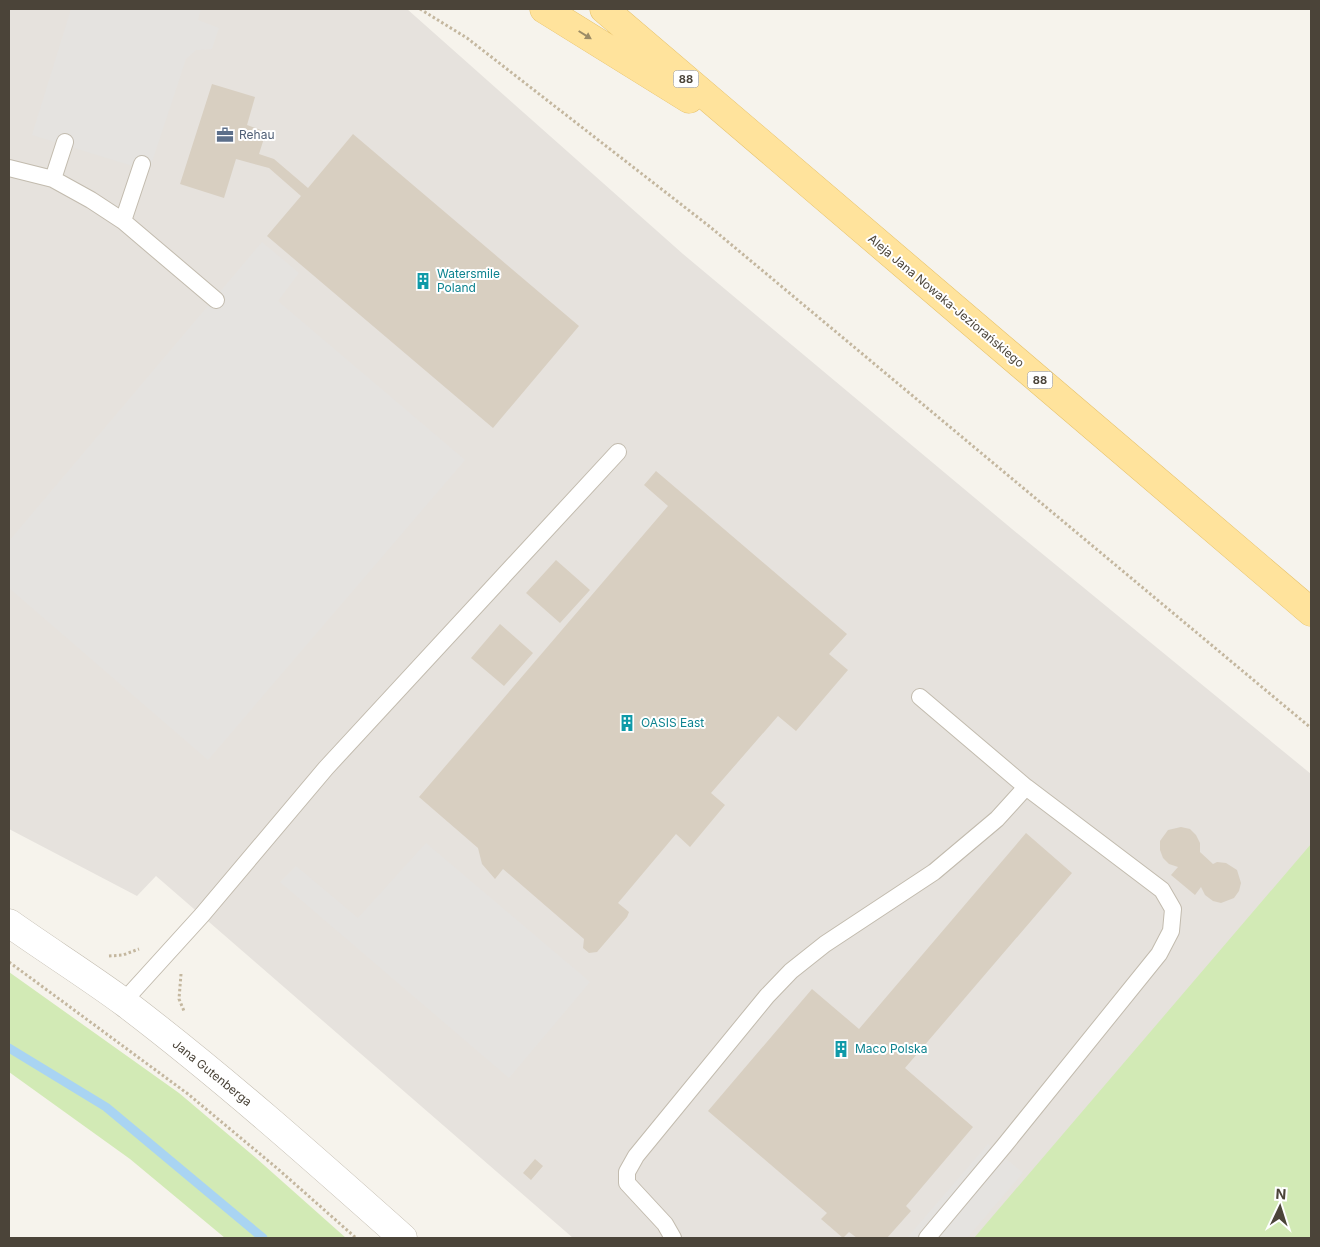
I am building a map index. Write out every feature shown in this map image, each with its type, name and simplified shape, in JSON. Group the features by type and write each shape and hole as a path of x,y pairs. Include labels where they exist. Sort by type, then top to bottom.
{"main road":[{"path":"544,9 769,149"},
{"name":"Aleja Jana Nowaka-Jeziorańskiego","path":"604,9 1311,612"}],"street":[{"name":"Jana Gutenberga","path":"9,923 123,1002 201,1063 282,1130 403,1238"}],"lane":[{"path":"53,179 65,142"},
{"path":"123,221 142,164"},
{"path":"9,168 53,179 92,200 123,221 216,300"},
{"path":"123,1002 202,915 326,768 618,452"},
{"path":"920,697 1026,787 1162,890 1173,909 1171,931 1159,954 927,1238"},
{"path":"674,1238 666,1224 627,1182 628,1172 636,1156 767,996 791,971 825,944 934,872 997,819 1026,787"}],"path":[{"path":"420,9 467,38 709,226 1311,728"},
{"path":"9,962 188,1094 278,1169 356,1238"},
{"path":"184,966 178,999 185,1014"}],"shaded area":[{"path":"9,9 407,9 683,254 1012,529 1311,774 1311,1238 573,1238 156,876 137,896 9,829"},
{"path":"71,9 201,9 198,20 219,28 212,49 196,50 186,59 149,171 32,135"},
{"path":"262,242 299,273 278,301 465,460 208,760 9,588 9,541"},
{"path":"426,843 590,982 509,1078 280,882 296,866 358,918"},
{"path":"988,1144 1023,1173 967,1238 907,1238"}],"green space":[{"path":"1311,844 1311,1238 974,1238"},
{"path":"9,972 179,1093 346,1238 225,1238 130,1159 9,1072"}],"building":[{"name":"Watersmile Poland","path":"212,84 255,97 247,125 266,132 259,154 274,159 308,188 353,134 579,326 493,428 267,236 301,196 269,168 236,159 224,198 180,184"},
{"name":"OASIS East","path":"656,471 847,634 829,654 848,670 796,731 778,716 711,793 725,805 690,847 676,834 618,903 629,912 627,917 597,952 589,953 583,948 584,939 503,869 495,879 482,864 478,848 419,797 668,506 644,485"},
{"path":"556,560 590,590 560,623 526,593"},
{"path":"500,624 533,653 504,686 471,658"},
{"path":"1181,827 1190,829 1196,835 1200,843 1200,852 1213,864 1217,862 1226,863 1237,870 1241,883 1239,891 1234,898 1221,903 1213,901 1205,895 1201,887 1195,895 1171,875 1178,867 1169,864 1163,858 1160,850 1160,841 1168,830"},
{"name":"Maco Polska","path":"1026,833 1072,873 905,1068 973,1127 906,1206 911,1211 887,1238 857,1238 849,1232 843,1238 821,1219 827,1213 708,1111 812,989 859,1029"},
{"path":"535,1159 543,1166 531,1180 523,1173"}],"waterway":[{"path":"9,1048 106,1107 263,1238"}],"place":[{"name":"Rehau","path":"225,135"},
{"name":"Watersmile Poland","path":"423,281"},
{"name":"OASIS East","path":"627,723"},
{"name":"Maco Polska","path":"841,1049"}]}
